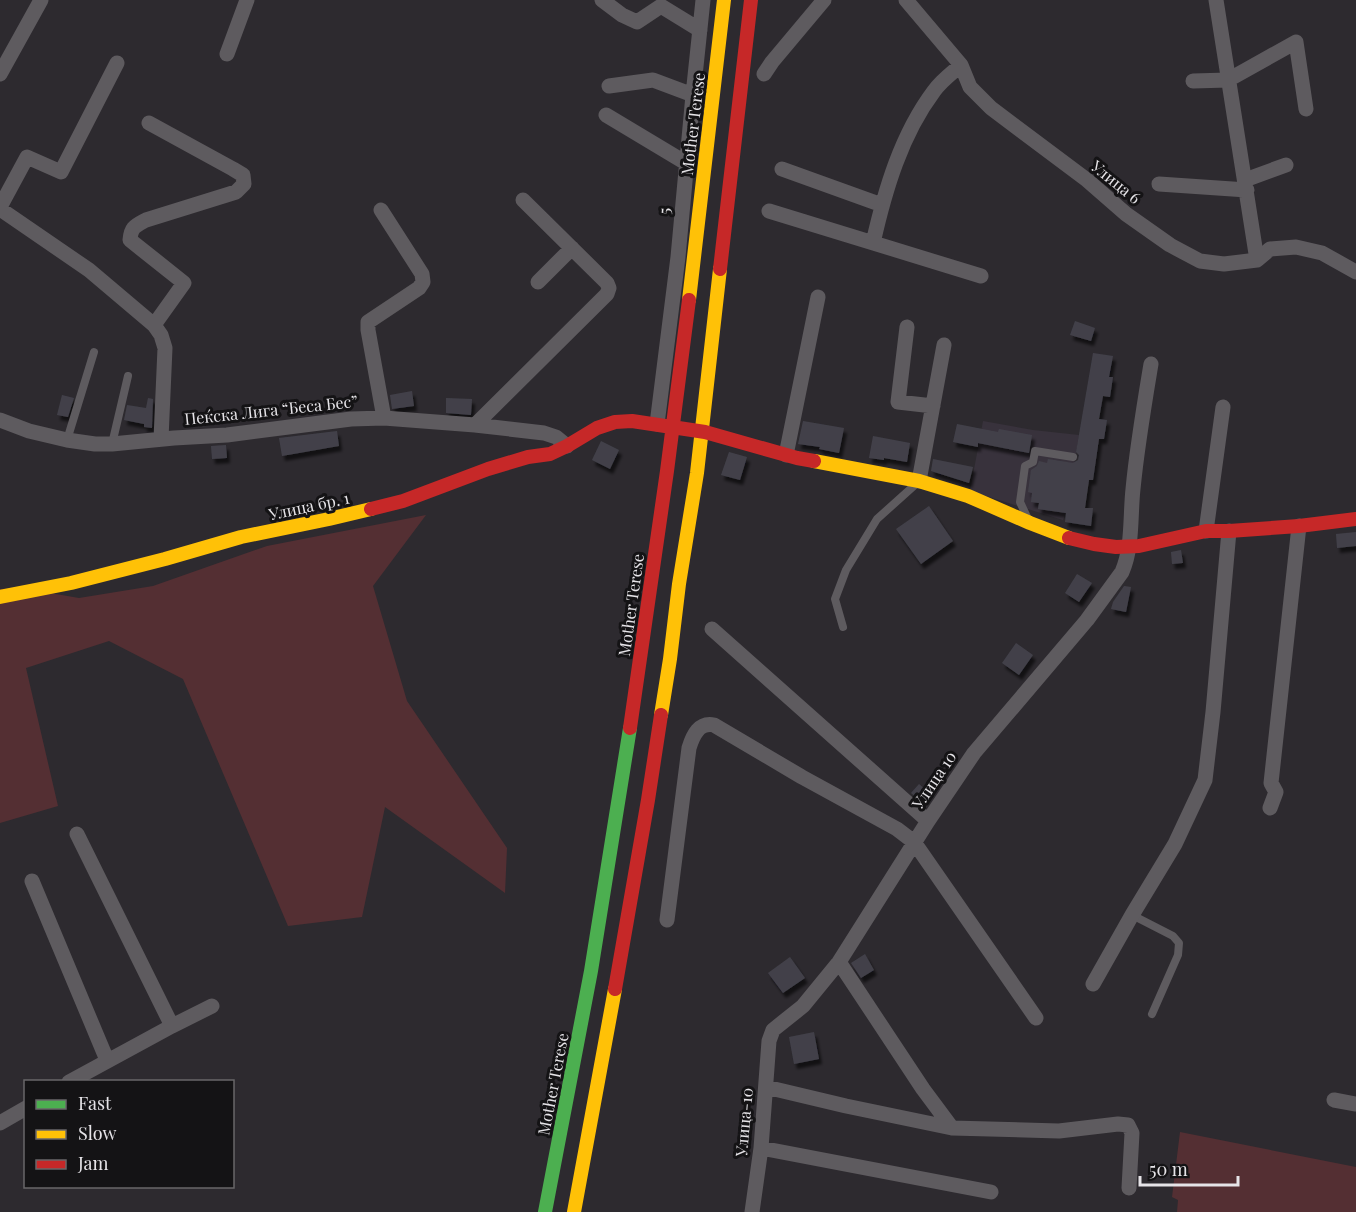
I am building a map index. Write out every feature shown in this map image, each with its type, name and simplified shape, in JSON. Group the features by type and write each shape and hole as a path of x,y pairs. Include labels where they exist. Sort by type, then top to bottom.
{"main road":[{"name":"Mother Terese","path":"545,1212 604,894 668,470 724,0"},
{"path":"574,1212 648,800 670,659 679,584 697,473 751,0"},
{"name":"Улица бр. 1","path":"0,597 71,583 241,537 403,501 488,469 528,457 550,454 597,428 615,422 632,420 657,424"},
{"path":"657,424 705,432 786,455 919,481 968,496 1069,538 1094,544 1128,547 1153,544 1206,531 1299,526 1356,519"}],"street":[{"path":"0,74 41,0"},
{"path":"227,54 247,0"},
{"path":"602,0 622,15 638,22 661,6 700,30"},
{"name":"5","path":"657,424 678,257 703,0"},
{"path":"764,74 824,0"},
{"name":"Улица 6","path":"906,0 961,65 970,87 991,108 1087,180 1126,214 1170,245 1200,261 1224,264 1257,260 1270,249 1296,247 1322,254 1356,272"},
{"path":"1216,0 1257,260"},
{"path":"1193,81 1228,80 1296,42 1306,109"},
{"name":"Пеќска Лига “Беса Бес”","path":"117,63 61,172 27,157 0,208 88,270 154,325 161,335 165,348 161,439"},
{"path":"873,243 882,205 899,155 912,126 935,89 961,65"},
{"path":"609,86 653,80 693,95"},
{"path":"606,115 686,164"},
{"path":"149,123 243,175 244,184 236,192 135,225 130,240 184,283 154,325"},
{"path":"1159,184 1246,185 1286,165"},
{"path":"782,169 882,205"},
{"path":"475,425 607,294 609,288 607,283 523,200"},
{"name":"Пеќска Лига “Беса Бес”","path":"381,210 422,274 423,282 419,288 368,322 384,418"},
{"path":"770,211 981,276"},
{"path":"538,282 572,248"},
{"path":"786,455 818,297"},
{"path":"907,327 898,402 933,406"},
{"path":"919,481 944,345"},
{"name":"Улица 10","path":"770,1035 811,998 839,962 914,842 974,753 1087,620 1115,583 1125,565 1128,547 1133,490 1151,364"},
{"path":"1206,531 1223,407"},
{"name":"Пеќска Лига “Беса Бес”","path":"0,420 67,440 95,444 227,435 351,419 384,418 544,433 555,437 567,446"},
{"path":"1270,808 1276,792 1271,783 1299,526"},
{"path":"1093,984 1175,844 1205,780 1229,531"},
{"path":"712,629 928,821"},
{"path":"667,920 689,748 696,732 709,724 721,728 802,777 897,829 914,842 1036,1018"},
{"path":"77,834 172,1026"},
{"path":"32,881 106,1060"},
{"path":"839,962 923,1089 952,1128"},
{"path":"72,1080 106,1060 212,1006"},
{"name":"Улица-10","path":"752,1212 761,1148 770,1035"},
{"path":"766,1087 952,1128 1059,1131 1118,1124 1128,1125 1132,1133 1129,1188"},
{"path":"1334,1100 1356,1104"},
{"path":"0,1123 24,1109"},
{"path":"761,1148 992,1192"}],"lane":[{"path":"67,440 94,352"},
{"path":"112,444 128,376"},
{"path":"1030,523 1020,502 1025,466 1033,462 1035,451 1073,457"},
{"path":"843,627 835,599 846,570 876,519 919,481"},
{"path":"1132,915 1173,936 1179,943 1178,955 1152,1014"}],"shaded area":[{"path":"983,421 1079,435 1063,520 970,491"},
{"path":"426,515 373,586 407,701 507,848 505,893 385,807 362,917 288,926 183,679 109,641 26,668 58,806 0,823 0,589 21,588 79,598 153,586 267,546"},
{"path":"1180,1132 1356,1167 1356,1212 1177,1212 1178,1200 1172,1197"}],"building":[{"path":"1075,321 1095,328 1091,341 1070,335"},
{"path":"1093,353 1113,356 1109,377 1113,377 1110,397 1103,396 1099,419 1107,420 1104,439 1099,439 1093,480 1089,480 1085,508 1093,508 1091,526 1065,522 1066,513 1038,509 1039,503 1031,502 1032,493 1028,492 1031,470 1037,466 1039,461 1047,463 1048,459 1073,463 1078,460 1079,455 1076,452"},
{"path":"412,391 414,406 392,409 390,395"},
{"path":"62,395 74,398 68,417 57,415"},
{"path":"148,398 153,399 152,428 124,420 127,405 146,408"},
{"path":"446,398 472,399 471,415 446,413"},
{"path":"803,421 844,428 839,453 798,444"},
{"path":"957,424 998,432 999,429 1032,435 1029,453 978,443 978,447 953,442"},
{"path":"337,431 339,446 282,456 279,438"},
{"path":"873,436 910,443 907,462 869,458"},
{"path":"601,441 619,450 610,469 592,460"},
{"path":"226,445 227,458 212,459 211,446"},
{"path":"729,452 747,457 740,480 721,475"},
{"path":"933,459 973,467 969,483 931,471"},
{"path":"929,506 953,541 921,564 896,529"},
{"path":"1356,532 1356,546 1337,548 1336,534"},
{"path":"1181,550 1183,563 1172,564 1171,552"},
{"path":"1077,574 1092,583 1079,602 1065,593"},
{"path":"1124,586 1131,587 1126,612 1111,609 1113,602"},
{"path":"1016,643 1033,655 1019,675 1002,663"},
{"path":"919,784 927,791 919,800 911,793"},
{"path":"865,954 874,970 861,978 851,963"},
{"path":"790,957 805,978 783,993 768,973"},
{"path":"814,1032 819,1059 794,1064 789,1037"}],"traffic: fast":[{"path":"545,1212 591,971 630,728"}],"traffic: slow":[{"path":"689,300 724,0"},
{"path":"661,715 697,473 720,269"},
{"path":"814,461 919,481 968,496 1069,538"},
{"path":"0,597 71,583 241,537 371,509"},
{"path":"574,1212 615,989"}],"traffic: jam":[{"path":"720,269 751,0"},
{"path":"630,728 689,300"},
{"path":"371,509 403,501 488,469 528,457 550,454 597,428 615,422 632,421 705,432 814,461"},
{"path":"1069,538 1116,547 1139,546 1206,531 1299,526 1356,519"},
{"path":"615,989 661,715"}]}
